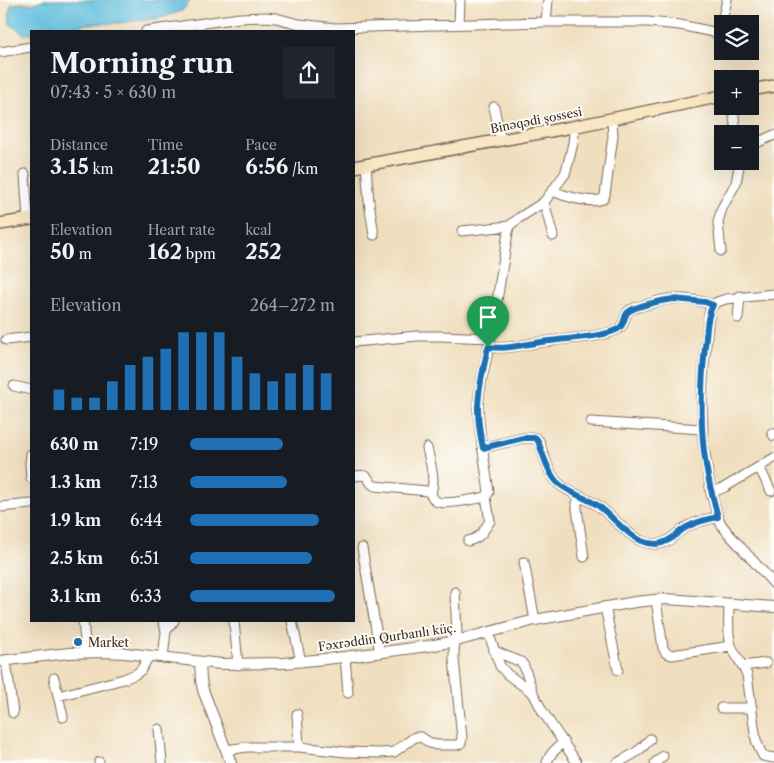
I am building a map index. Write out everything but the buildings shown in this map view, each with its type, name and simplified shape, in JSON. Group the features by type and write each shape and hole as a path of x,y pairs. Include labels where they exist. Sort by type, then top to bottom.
{"main road":[{"path":"759,88 774,86"},
{"name":"Binəqədi şossesi","path":"355,167 501,141 714,98"},
{"path":"0,224 30,220"}],"street":[{"path":"459,24 460,0"},
{"path":"546,22 548,0"},
{"path":"153,30 240,18 265,17 305,25 335,28 546,22 648,22 713,32 721,25 727,0"},
{"path":"0,52 30,47"},
{"path":"494,107 501,141"},
{"path":"552,190 573,198 603,200 606,194 613,136 612,119"},
{"path":"462,231 509,226 544,202 565,174 573,143 572,127"},
{"path":"759,142 774,135"},
{"path":"366,165 374,235"},
{"path":"721,252 718,222 722,208 736,183 738,170"},
{"path":"25,174 30,220"},
{"path":"544,202 553,236"},
{"path":"468,541 480,536 490,521 486,497 489,492 478,403 509,226"},
{"path":"774,294 726,298 713,305 710,310 704,365 702,429 711,493 721,524 774,584"},
{"path":"738,318 740,296"},
{"path":"355,342 417,336 440,336 489,343 504,348 596,335 617,330 621,327 628,312 634,308 663,300 698,301 713,305"},
{"path":"6,340 30,337"},
{"path":"14,386 30,390"},
{"path":"591,422 702,429"},
{"path":"483,448 523,438 536,438 553,476 563,487 607,513 629,534 642,542 664,543 686,527 699,521 718,517"},
{"path":"427,448 433,479 431,493 434,500 443,503 486,497"},
{"path":"711,493 725,487 774,458"},
{"path":"759,467 772,491"},
{"path":"355,476 366,476 370,484 375,486 422,490 431,493"},
{"path":"581,496 576,509 584,557"},
{"path":"0,507 30,504"},
{"path":"362,548 380,653"},
{"path":"524,562 536,620"},
{"path":"226,750 247,747 299,747 346,752 394,752 415,737 421,737 436,745 457,745 461,743 454,660 457,628 456,592"},
{"path":"656,600 663,648 666,653 672,655 731,646"},
{"name":"Fəxrəddin Qurbanlı küç.","path":"3,661 86,652 125,653 238,665 300,662 428,646 456,641 536,620 656,600 774,607"},
{"path":"730,604 731,646 743,666 748,681 756,740 763,756 774,758"},
{"path":"606,607 618,670"},
{"path":"83,622 86,652"},
{"path":"163,622 166,631 164,658"},
{"path":"166,631 173,622"},
{"path":"234,622 238,665"},
{"path":"292,622 300,662"},
{"path":"488,632 500,666 507,674 533,693"},
{"path":"494,651 521,662 524,666 533,693 543,712 577,763"},
{"path":"58,696 124,679 136,674 141,670 149,656"},
{"path":"345,657 348,694"},
{"path":"3,661 13,713"},
{"path":"200,662 203,690 231,763"},
{"path":"743,666 766,664"},
{"path":"54,678 63,717"},
{"path":"720,708 752,708"},
{"path":"298,714 299,747"},
{"path":"159,729 162,763"},
{"path":"617,763 638,752 650,739"},
{"path":"547,763 552,753 564,742"},
{"path":"346,752 347,763"},
{"path":"655,763 663,756"}],"water":[{"path":"42,0 190,0 182,11 161,18 119,23 87,24 63,30 30,30 30,34 24,34 10,24 9,13 11,5 20,3 32,4"}],"place":[{"name":"Market","path":"78,642"}],"route":[{"path":"674,299 705,302 713,305 710,310 708,323 704,365 702,396 703,442 711,493 718,517 699,521 686,527 664,543 642,542 629,534 596,504 557,482 550,472 536,438 523,438 483,448 478,410 488,347 504,348 596,335 617,330 621,327 628,312 634,308 663,300 674,299"}]}
